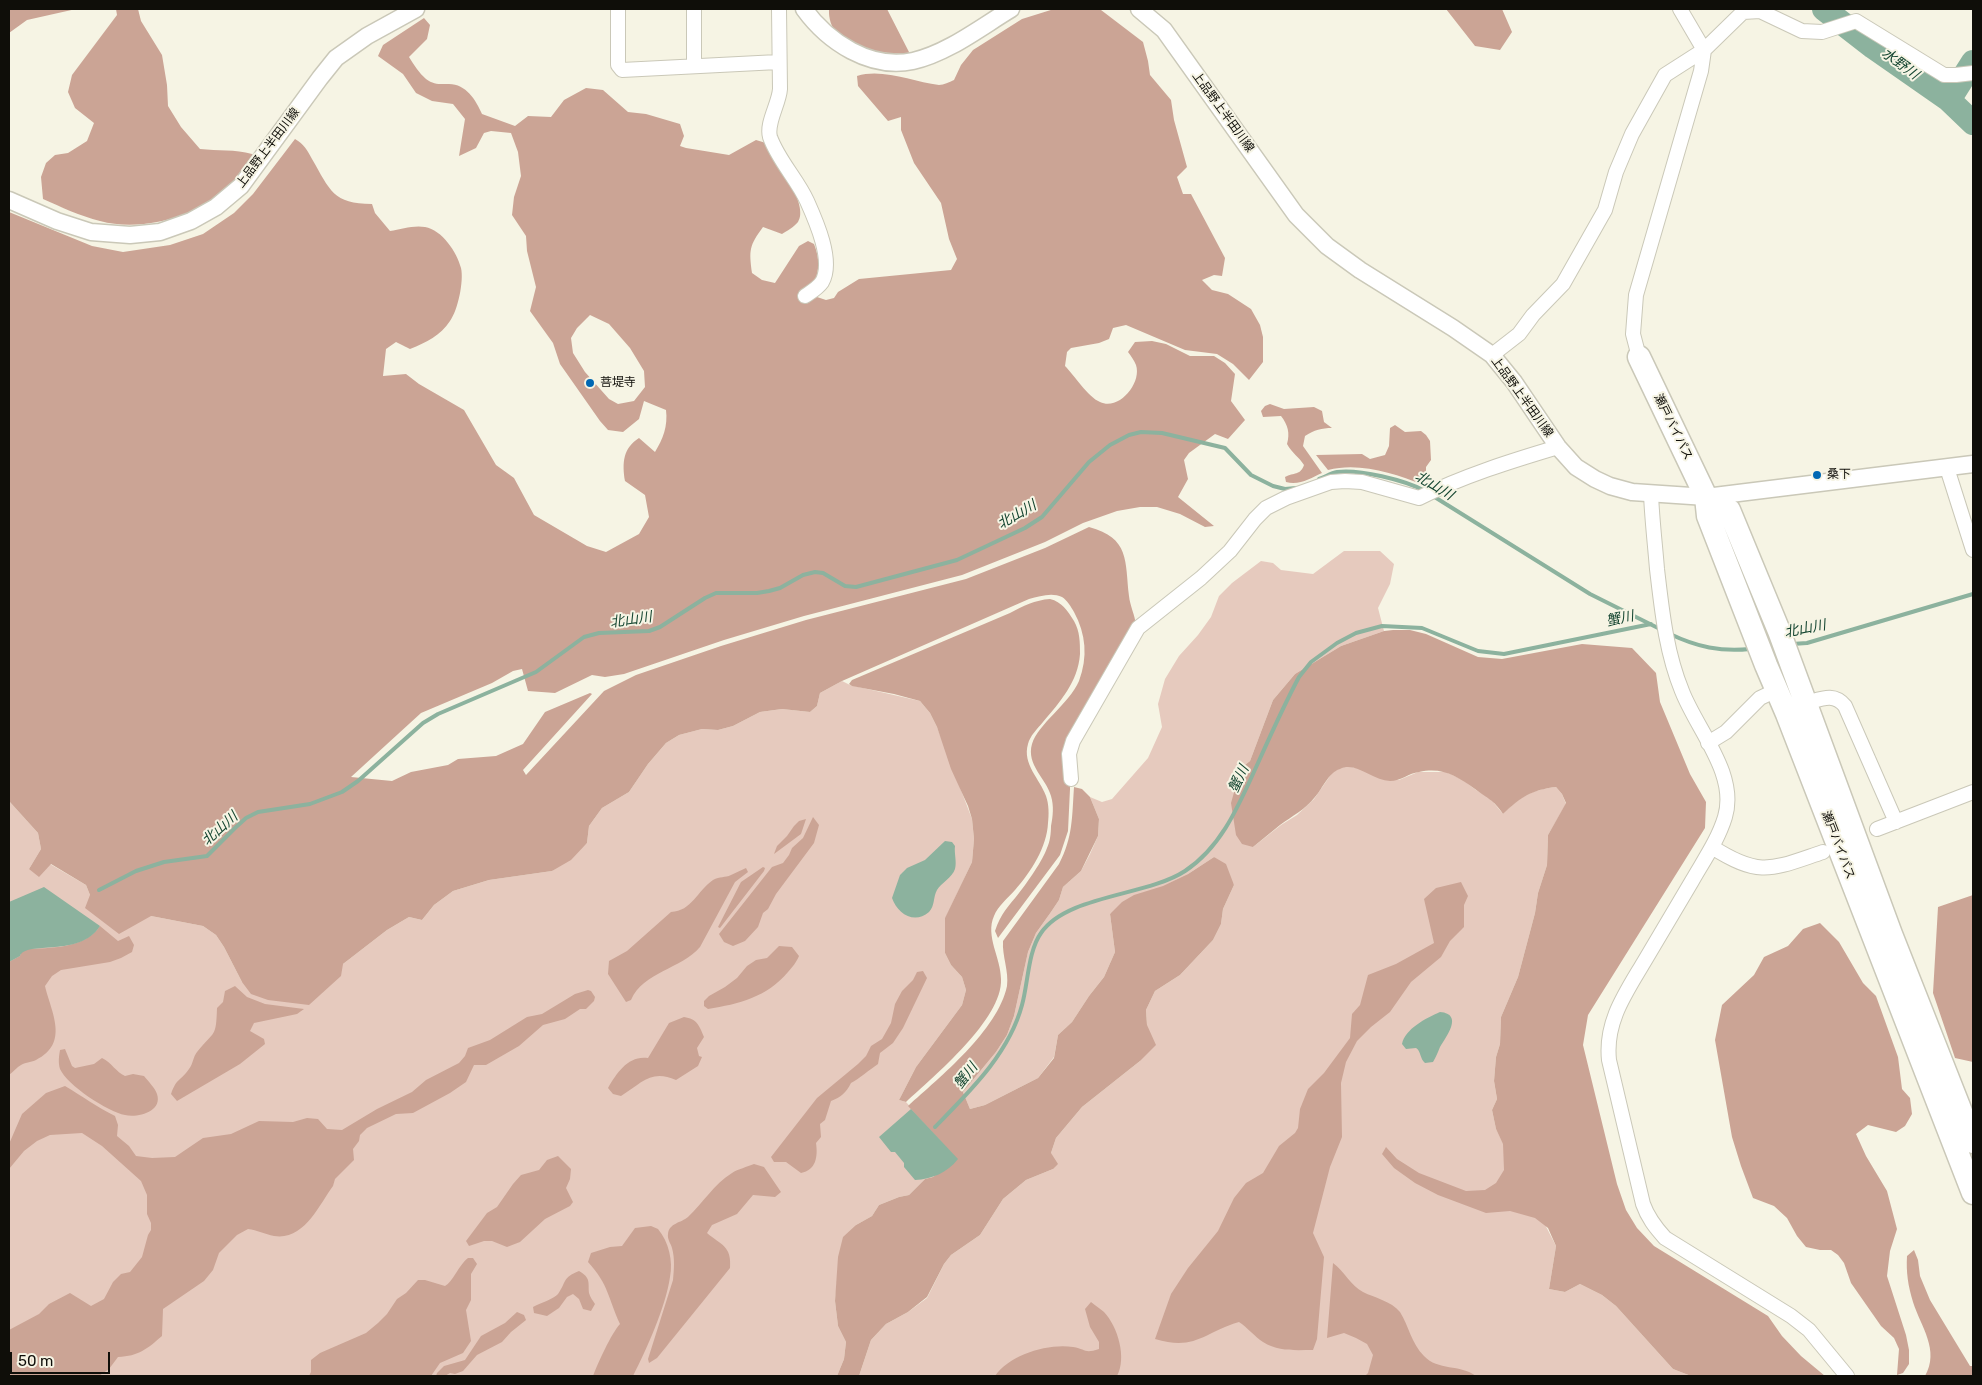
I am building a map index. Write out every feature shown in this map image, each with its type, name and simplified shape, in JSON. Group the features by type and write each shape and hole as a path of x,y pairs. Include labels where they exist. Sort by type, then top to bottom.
{"highway":[{"name":"瀬戸バイパス","path":"1640,357 1706,497 1708,516 1973,1193"},
{"name":"瀬戸バイパス","path":"1706,497 1729,510 1791,664 1892,934 1973,1142"}],"street":[{"name":"上品野上半田川線","path":"9,200 57,221 91,232 130,235 160,232 191,221 216,206 242,186 336,58 367,36 416,9"},
{"path":"618,9 618,65 622,70 778,62"},
{"path":"694,9 694,66"},
{"path":"779,9 779,100 771,122 770,136 807,200 822,242 826,262 822,282 805,296"},
{"path":"804,9 828,36 858,55 884,62 897,62 911,61 938,52 1011,9"},
{"name":"上品野上半田川線","path":"1139,9 1164,30 1296,215 1326,246 1360,270 1492,354 1514,382 1558,447 1576,467 1595,479 1617,488 1651,494 1706,497 1973,464"},
{"path":"1640,357 1633,334 1636,295 1701,71 1704,50 1680,9"},
{"path":"1492,354 1519,334 1533,315 1563,284 1600,220 1632,134 1665,75 1704,50 1743,12 1760,11 1802,31 1822,32 1856,21 1944,75 1973,73"},
{"path":"1071,779 1069,754 1073,741 1138,628 1201,578 1230,551 1266,508 1286,498 1331,482 1345,481 1362,482 1419,498 1436,489 1513,460 1558,447"},
{"path":"1947,468 1973,550"},
{"path":"1651,494 1662,620 1667,647 1687,704 1724,773 1728,803 1725,817 1712,847 1614,1014 1608,1045 1609,1060 1643,1204 1648,1216 1665,1238 1791,1316 1809,1330 1847,1376"},
{"path":"1708,743 1726,732 1760,698 1777,690"},
{"path":"1806,703 1824,697 1833,697 1845,706 1896,822"},
{"path":"1877,829 1973,792"},
{"path":"1712,847 1740,863 1768,868 1779,867 1823,852"}],"shaded area":[{"path":"9,9 76,9 27,20 9,33"},
{"path":"116,9 138,9 141,21 162,55 168,106 181,127 200,149 246,152 252,154 253,158 238,180 222,194 189,212 153,223 135,225 100,221 43,199 41,177 46,163 55,155 68,153 87,141 94,123 75,108 68,92 72,75 117,15"},
{"path":"829,9 887,9 910,54 884,53 846,41 837,33 831,22"},
{"path":"1054,9 1101,10 1143,42 1150,75 1171,100 1174,120 1187,167 1177,177 1183,194 1191,194 1225,258 1222,276 1214,275 1202,280 1212,290 1228,294 1251,309 1260,325 1263,337 1263,362 1249,380 1233,364 1217,354 1185,350 1126,325 1113,328 1109,339 1099,343 1071,348 1067,352 1065,366 1091,396 1107,404 1121,399 1127,394 1136,380 1136,365 1128,352 1135,342 1152,341 1166,344 1190,356 1214,356 1225,363 1235,374 1231,401 1245,420 1228,439 1215,434 1189,453 1184,460 1188,479 1178,497 1214,526 1205,527 1180,514 1157,507 1140,507 1117,511 1083,523 1045,542 962,575 804,616 724,640 624,674 605,677 592,675 555,693 528,691 522,669 513,671 492,683 421,713 351,777 392,781 411,772 448,765 458,759 496,756 523,744 545,712 590,693 592,694 523,770 526,775 604,691 636,675 806,620 966,579 1045,548 1089,527 1112,538 1119,544 1123,552 1136,626 1069,738 1070,789 1068,831 1060,855 998,938 995,931 1000,919 1038,865 1048,846 1050,837 1053,811 1052,800 1049,789 1034,765 1031,752 1032,744 1040,729 1074,689 1079,681 1084,663 1083,637 1078,620 1066,600 1054,595 1029,599 842,681 820,693 817,706 810,712 782,709 760,712 733,726 718,730 702,729 679,735 666,743 648,764 629,792 602,808 589,826 587,843 571,860 552,871 489,880 453,891 434,905 422,920 409,917 387,930 343,964 341,976 309,1005 268,1000 251,994 242,982 216,935 203,926 151,916 119,934 85,908 90,895 86,885 51,864 39,877 29,869 41,849 38,833 9,801 9,212 92,246 123,252 170,245 203,234 234,213 253,194 295,139 305,148 323,179 334,193 349,201 372,204 375,213 390,231 416,226 425,227 437,232 448,243 459,262 462,274 461,288 456,310 450,321 437,335 410,349 396,342 386,349 383,376 406,374 419,384 464,410 496,465 514,478 534,515 587,546 606,552 639,534 649,517 645,495 625,481 624,462 630,446 639,438 655,452 664,432 666,410 644,401 639,419 623,432 608,430 600,421 560,364 553,343 530,311 536,287 527,251 526,236 512,215 514,197 521,176 518,152 511,133 491,131 484,133 476,148 459,156 465,119 453,104 432,101 416,93 403,74 378,56 383,45 424,18 430,25 427,39 409,57 419,72 426,79 437,84 449,84 460,87 470,94 482,114 515,126 528,116 551,117 564,100 586,88 603,90 628,112 646,114 680,124 684,136 680,146 686,148 729,155 756,140 766,143 796,194 800,214 798,222 782,234 763,227 751,248 752,273 762,280 775,283 799,246 808,241 814,244 817,252 818,266 813,286 805,300 817,297 826,300 834,298 838,292 859,279 951,270 957,259 949,239 941,203 914,163 901,130 901,117 888,121 858,86 857,76 867,74 888,75 939,85 945,84 954,80 961,65 973,50 1022,19","holes":["590,315 609,324 630,348 644,371 645,387 634,401 618,404 609,399 585,372 573,353 571,338 577,328"]},
{"path":"1446,9 1502,9 1512,32 1500,50 1475,46"},
{"path":"1270,404 1284,409 1314,407 1322,411 1324,422 1332,428 1318,430 1305,436 1303,446 1322,473 1296,483 1286,482 1285,477 1299,472 1304,465 1287,444 1288,429 1281,416 1263,417 1261,411"},
{"path":"1395,425 1405,432 1421,431 1430,441 1431,460 1426,467 1426,478 1423,485 1400,476 1364,468 1352,467 1328,470 1316,455 1362,454 1370,459 1385,455 1389,446 1390,428"},
{"path":"1344,551 1380,551 1394,564 1390,584 1378,608 1384,631 1341,646 1295,674 1273,700 1250,761 1241,768 1253,847 1297,815 1314,799 1332,773 1340,768 1349,766 1399,780 1418,772 1446,772 1463,780 1489,797 1503,814 1521,798 1533,792 1556,787 1562,794 1566,804 1548,835 1547,865 1538,893 1535,913 1518,977 1501,1017 1500,1044 1496,1057 1494,1081 1497,1099 1492,1110 1496,1129 1556,1246 1549,1289 1565,1292 1580,1284 1602,1295 1616,1306 1673,1369 1691,1376 859,1376 871,1340 886,1324 908,1312 927,1298 944,1264 951,1255 980,1235 1003,1199 1026,1180 1053,1169 1051,1153 1056,1138 1082,1107 1140,1061 1147,1025 1146,1010 1155,991 1180,975 1213,940 1221,924 1223,909 1234,885 1214,857 1188,874 1110,914 1115,952 1104,977 1072,1022 1058,1035 1054,1057 1038,1078 985,1105 970,1109 963,1092 996,1052 1007,1035 1014,1016 1028,952 1036,933 1059,900 1063,887 1081,871 1098,836 1099,819 1090,797 1102,802 1112,799 1148,758 1162,727 1158,704 1165,679 1179,656 1211,617 1219,596 1232,583 1261,561 1273,563 1281,570 1313,574"},
{"path":"1050,599 1061,604 1076,625 1080,641 1079,664 1067,691 1030,738 1028,744 1027,758 1029,765 1046,796 1049,817 1045,841 1037,859 1021,883 994,916 991,931 1001,979 999,995 979,1029 965,1046 906,1102 899,1100 916,1067 962,1005 966,990 962,977 951,965 945,953 945,918 972,862 974,839 972,819 951,769 937,727 930,713 920,701 849,684 852,680 1024,606"},
{"path":"1410,630 1426,634 1478,657 1502,659 1582,644 1632,648 1656,673 1660,702 1690,774 1706,802 1705,828 1588,1015 1583,1045 1617,1184 1626,1210 1637,1228 1654,1246 1768,1316 1782,1336 1801,1356 1825,1376 1691,1376 1673,1369 1616,1306 1602,1295 1580,1284 1565,1292 1549,1289 1556,1246 1548,1228 1535,1218 1510,1211 1486,1213 1438,1195 1415,1183 1394,1168 1382,1154 1386,1147 1397,1159 1419,1173 1466,1191 1485,1190 1496,1183 1504,1170 1503,1144 1496,1129 1492,1110 1497,1099 1494,1081 1496,1057 1500,1044 1501,1017 1518,977 1535,913 1538,893 1547,865 1548,835 1566,803 1556,787 1547,788 1527,795 1503,814 1493,802 1449,774 1435,771 1419,772 1390,781 1377,778 1358,769 1346,767 1332,774 1307,806 1253,847 1242,844 1236,835 1231,803 1241,768 1250,761 1273,700 1295,674 1341,646 1384,631"},
{"path":"842,681 850,685 920,701 930,713 937,727 972,819 974,839 972,862 945,919 945,953 951,965 962,977 966,990 962,1005 916,1067 899,1100 906,1102 958,1159 933,1177 925,1179 909,1195 879,1205 872,1216 856,1225 837,1282 835,1301 838,1326 846,1342 844,1359 837,1376 9,1376 9,801 38,833 41,849 29,869 50,864 86,885 90,895 151,916 203,926 216,935 242,982 343,964 387,930 409,917 422,920 434,905 453,891 489,880 552,871 587,843 589,826 602,808 629,792 648,764 666,743 679,735 702,729 718,730 733,726 760,712 782,709 810,712 817,706 820,693"},
{"path":"1074,787 1082,789 1090,797 1099,819 1098,836 1081,871 1063,887 1059,900 1036,933 1028,952 1014,1016 1007,1035 996,1052 963,1092 970,1109 985,1105 1038,1078 1054,1058 1058,1035 1072,1022 1104,977 1115,952 1110,914 1122,902 1134,895 1163,886 1188,874 1214,857 1226,864 1234,885 1223,909 1221,924 1213,940 1180,975 1155,991 1146,1010 1147,1025 1156,1045 1140,1061 1082,1107 1056,1138 1051,1153 1058,1164 1053,1169 1026,1180 1003,1199 980,1235 951,1255 944,1264 927,1297 908,1312 886,1324 871,1340 859,1376 837,1376 844,1359 846,1342 838,1326 835,1301 838,1257 843,1237 856,1225 872,1216 879,1205 909,1195 925,1179 933,1177 957,1159 908,1106 966,1052 980,1036 1001,1003 1007,986 1003,941 1059,864 1064,854 1071,827"},
{"path":"813,817 819,825 814,843 776,894 768,909 763,913 758,927 745,941 733,946 724,942 719,934 772,867 783,863 792,848 803,838"},
{"path":"806,819 801,834 774,854 777,846 794,826 799,821"},
{"path":"945,841 952,842 955,846 956,863 954,872 937,890 929,912 918,917 907,915 898,908 892,898 900,875 907,868 925,860"},
{"path":"763,867 765,868 764,871 720,928 718,927 741,882"},
{"path":"746,868 748,872 735,882 700,947 683,961 644,983 631,1000 626,1002 608,974 609,961 627,951 671,912 684,908 707,884"},
{"path":"1461,882 1468,896 1464,905 1464,927 1450,941 1441,957 1411,982 1390,1012 1357,1041 1346,1062 1341,1083 1342,1137 1330,1167 1313,1233 1324,1257 1317,1339 1313,1350 1288,1350 1269,1345 1260,1340 1239,1322 1190,1342 1180,1343 1155,1339 1171,1294 1188,1268 1218,1231 1234,1198 1246,1183 1263,1173 1279,1146 1295,1133 1298,1128 1300,1109 1308,1089 1324,1073 1350,1038 1352,1014 1360,1005 1368,975 1396,964 1434,943 1424,899 1436,888"},
{"path":"44,887 100,926 91,936 80,942 24,951 20,956 9,962 9,902"},
{"path":"1973,895 1973,1062 1955,1058 1933,993 1938,907"},
{"path":"1820,923 1839,942 1863,983 1876,996 1898,1057 1902,1089 1910,1098 1912,1114 1905,1126 1896,1132 1868,1125 1856,1134 1866,1156 1887,1191 1897,1229 1890,1251 1887,1276 1906,1335 1909,1364 1903,1373 1897,1375 1899,1349 1894,1338 1881,1326 1851,1283 1844,1263 1838,1255 1831,1250 1806,1247 1787,1218 1774,1206 1753,1198 1732,1137 1715,1040 1722,1005 1754,975 1764,957 1788,946 1803,929"},
{"path":"100,926 118,941 129,936 134,945 132,952 110,962 61,970 52,976 45,986 56,1026 53,1045 36,1060 25,1063 9,1075 9,962 20,956 21,952 26,949 66,946 76,943 93,934"},
{"path":"779,946 792,947 799,956 796,963 780,981 762,993 741,1002 708,1009 704,1006 704,1001 709,996 737,978 747,966 756,960 767,958"},
{"path":"923,971 927,978 903,1028 893,1043 880,1053 878,1064 851,1083 838,1098 831,1101 825,1120 820,1124 821,1137 816,1143 817,1153 813,1166 801,1173 786,1162 774,1162 771,1157 817,1098 858,1064 866,1056 871,1046 882,1039 891,1023 895,1004 902,991 913,980 917,972"},
{"path":"235,986 247,997 265,1004 304,1009 297,1014 254,1023 250,1031 264,1039 265,1044 240,1064 177,1101 171,1094 173,1089 190,1067 197,1052 213,1033 216,1024 217,1008 223,1002 225,991"},
{"path":"588,990 595,997 594,1001 586,1009 580,1009 565,1019 543,1025 519,1046 486,1065 474,1065 466,1082 450,1093 413,1113 396,1114 367,1128 360,1135 359,1141 353,1149 354,1160 335,1179 333,1186 310,1220 294,1233 285,1236 274,1236 248,1229 237,1235 219,1253 213,1270 204,1281 163,1309 162,1336 147,1348 132,1355 118,1357 109,1369 99,1376 9,1376 9,1330 39,1314 49,1304 70,1293 91,1306 104,1299 113,1282 121,1274 130,1272 142,1257 151,1230 151,1223 147,1214 147,1195 141,1181 102,1146 82,1133 50,1135 37,1141 24,1151 9,1169 9,1144 22,1114 46,1093 65,1086 115,1116 118,1125 117,1136 129,1146 136,1156 152,1158 175,1157 203,1138 231,1134 259,1121 293,1122 307,1118 318,1119 327,1129 342,1130 377,1109 412,1092 426,1080 459,1063 465,1056 468,1048 490,1040 527,1017 542,1014 575,994"},
{"path":"1440,1012 1451,1017 1451,1026 1433,1062 1425,1063 1416,1048 1406,1049 1402,1044 1412,1029"},
{"path":"684,1017 692,1019 697,1023 704,1037 697,1048 699,1056 702,1057 698,1066 676,1080 660,1076 653,1077 641,1082 621,1096 613,1094 608,1088 624,1066 635,1059 648,1058 669,1023"},
{"path":"65,1049 72,1066 75,1068 94,1064 102,1058 125,1076 133,1074 144,1076 157,1094 158,1100 156,1105 148,1112 130,1116 109,1109 89,1097 71,1083 60,1069 60,1050"},
{"path":"911,1109 958,1159 944,1172 915,1180 895,1152 891,1152 879,1137"},
{"path":"558,1156 571,1169 570,1179 566,1188 573,1202 570,1206 545,1219 520,1242 507,1247 492,1241 484,1241 469,1246 466,1241 487,1213 497,1207 521,1175 539,1170 547,1160"},
{"path":"754,1164 764,1167 781,1192 775,1197 753,1195 737,1214 712,1225 707,1233 727,1250 730,1268 657,1358 649,1363 648,1359 673,1280 674,1260 668,1238 669,1230 673,1225 688,1217 726,1177 737,1170"},
{"path":"651,1226 658,1229 662,1234 669,1252 671,1265 668,1289 655,1328 633,1376 593,1376 601,1356 620,1324 604,1285 588,1262 591,1253 610,1247 622,1246 635,1228"},
{"path":"1914,1250 1918,1260 1920,1276 1930,1300 1970,1366 1973,1366 1973,1376 1925,1376 1931,1357 1930,1348 1913,1302 1907,1273 1907,1256"},
{"path":"468,1258 473,1258 477,1264 471,1274 471,1300 466,1310 471,1341 463,1353 440,1363 431,1376 309,1376 311,1360 320,1353 366,1333 387,1314 397,1299 406,1293 418,1280 425,1280 445,1286"},
{"path":"1333,1263 1359,1289 1388,1302 1400,1312 1416,1346 1430,1361 1442,1366 1470,1372 1476,1376 1365,1376 1368,1373 1373,1355 1367,1344 1344,1333 1327,1338"},
{"path":"579,1271 588,1280 589,1293 595,1304 591,1311 583,1309 579,1299 573,1294 567,1297 559,1308 547,1316 534,1313 533,1307 556,1296 567,1278"},
{"path":"1091,1302 1109,1318 1117,1334 1120,1343 1121,1361 1117,1376 995,1376 1010,1362 1041,1349 1063,1346 1088,1351 1099,1349 1099,1342 1090,1327 1085,1309"},
{"path":"517,1312 524,1315 526,1320 502,1342 477,1355 463,1371 455,1374 450,1373 445,1376 436,1376 444,1366 465,1360 481,1336 505,1323"}],"waterway":[{"name":"水野川","path":"1824,9 1873,47 1949,100 1973,123"},
{"path":"1949,100 1973,62"},
{"name":"北山川","path":"99,890 136,871 164,862 207,856 246,818 258,812 310,804 342,792 358,781 423,723 438,714 536,672 584,637 599,633 649,631 660,627 716,593 757,593 769,591 780,588 803,575 815,572 823,573 845,586 856,587 957,560 1025,528 1042,517 1089,462 1110,445 1129,435 1141,432 1162,433 1225,448 1251,475 1273,486 1285,489 1296,488"},
{"name":"北山川","path":"1319,479 1337,472 1357,472 1394,479 1425,491"},
{"name":"北山川","path":"1433,496 1590,594 1662,630"},
{"name":"北山川","path":"1792,644 1807,643 1973,594"},
{"name":"蟹川","path":"935,1127 974,1086 1008,1040 1022,1005 1033,949 1041,933 1053,920 1069,911 1088,903 1169,879 1185,871 1198,861 1220,836 1237,808 1299,677 1311,662 1337,643 1356,633 1382,626 1422,628 1478,651 1504,654 1651,624"},
{"name":"北山川","path":"1670,634 1709,648 1729,650 1750,649"}],"place":[{"name":"菩堤寺","path":"590,383"},
{"name":"桑下","path":"1817,475"}]}
